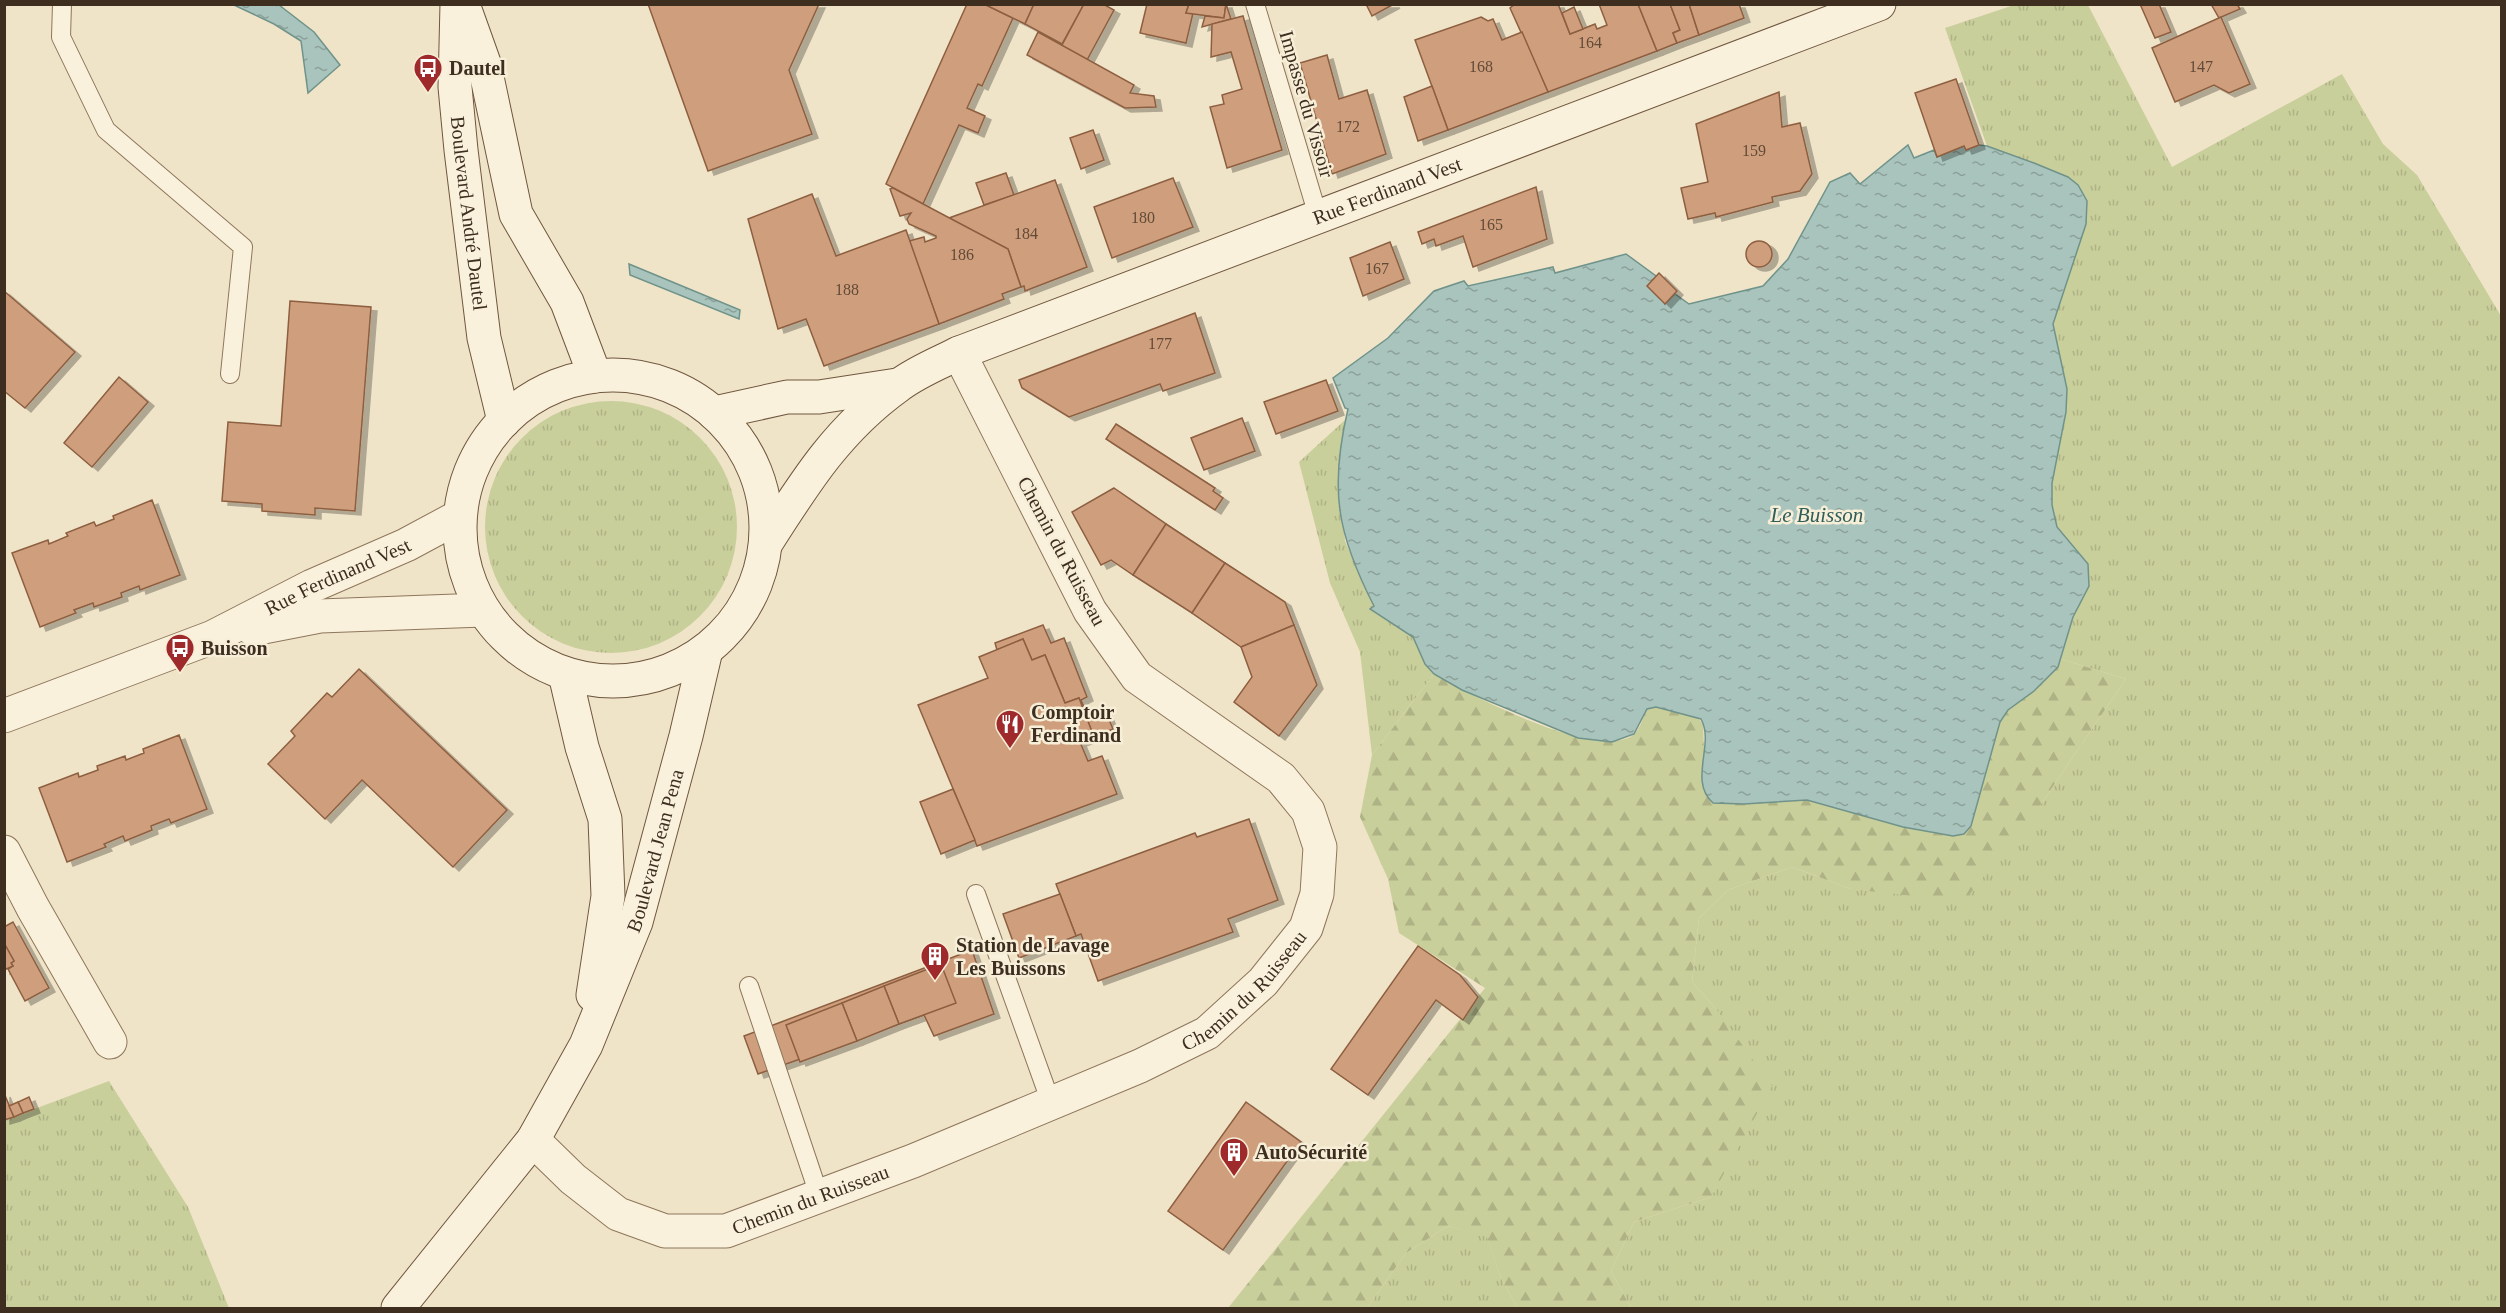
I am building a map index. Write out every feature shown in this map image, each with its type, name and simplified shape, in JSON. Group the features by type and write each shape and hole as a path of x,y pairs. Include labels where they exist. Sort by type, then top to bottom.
{"main road":[{"name":"Boulevard André Dautel","path":"458,4 455,87 461,150 484,338 504,421"},
{"name":"Boulevard André Dautel","path":"463,4 484,63 516,214 567,302 595,376"},
{"name":"Rue Ferdinand Vest","path":"899,385 959,353 1318,216 1824,14 1879,4"},
{"name":"Chemin du Ruisseau","path":"533,1140 573,1179 618,1214 665,1231 726,1231 913,1161 1140,1066 1207,1034 1263,982 1306,928 1317,894 1320,847 1308,811 1281,778 1137,678 1090,610 959,353"},
{"path":"595,376 632,376 668,385 684,392 714,413 739,440 756,472 765,506 764,561 752,595 732,625 706,650 674,669 638,680 601,681 565,674 533,659 494,625 483,610 464,565 460,516 467,481 482,449 504,421 531,399 546,391 595,376"},
{"path":"714,413 787,396 819,397 899,385"},
{"path":"766,543 815,466 861,415 899,385"},
{"name":"Rue Ferdinand Vest","path":"4,716 213,637 312,586 406,545 460,516"},
{"name":"Rue Ferdinand Vest","path":"213,637 320,616 483,610"},
{"name":"Boulevard Jean Pena","path":"398,1308 533,1140 586,1044 636,922 686,736 706,650"},
{"name":"Boulevard Jean Pena","path":"565,674 582,747 605,819 608,896 586,1044"},
{"path":"4,852 33,908 110,1042"}],"lane":[{"path":"62,4 61,37 106,130 243,247 230,374"},
{"name":"Impasse du Vissoir","path":"1255,4 1318,216"},
{"path":"976,894 1051,1103"},
{"path":"749,986 819,1195"}],"green space":[{"path":"2014,5 2088,5 2172,167 2342,74 2383,144 2417,175 2501,316 2501,1308 1631,1308 1611,1271 1634,1222 1711,1197 1717,1010 1692,982 1699,918 1728,890 1792,867 1851,889 2041,804 2126,679 2061,659 2088,564 2057,527 2052,505 2052,483 2064,424 2064,374 2053,324 2087,215 2086,197 2045,168 1987,146 1945,28"},
{"path":"611,401 636,404 659,411 681,422 700,438 716,457 727,479 734,502 737,527 734,552 727,575 716,597 700,616 681,632 659,643 636,650 611,653 586,650 563,643 541,632 522,616 506,597 495,575 488,552 485,527 488,502 495,479 506,457 522,438 541,422 563,411 586,404"},
{"path":"1346,419 1340,454 1345,541 1374,607 1370,609 1413,637 1425,663 1434,674 1372,755 1360,652 1330,583 1299,462"},
{"path":"2061,659 2126,679 2041,804 1969,895 1956,901 1851,889 1792,867 1728,890 1699,918 1692,982 1717,1010 1772,1086 1711,1197 1634,1222 1611,1271 1631,1308 1518,1308 1501,1278 1487,1237 1448,1226 1406,1253 1367,1308 1228,1308 1485,988 1399,933 1388,879 1360,817 1372,755 1434,674 1474,696 1530,721 1585,738 1609,741 1628,738 1638,729 1647,708 1669,709 1686,713 1699,719 1703,724 1704,749 1727,804 1807,800 1903,827 1953,836 1971,826 2000,722 2008,710 2058,667"},
{"path":"109,1081 188,1207 229,1308 5,1308 5,1120"},
{"path":"1448,1226 1487,1236 1501,1278 1518,1308 1367,1308 1406,1253"}],"water":[{"path":"234,5 279,5 314,32 340,65 308,93 301,41 274,24"},
{"name":"Le Buisson","path":"1908,145 1914,158 1934,150 1937,157 1964,146 1966,150 1979,145 1987,146 2068,177 2078,185 2087,201 2086,224 2053,324 2067,389 2066,412 2052,483 2052,505 2057,527 2088,564 2089,586 2073,617 2058,667 2034,691 2008,710 2000,722 1971,826 1964,834 1953,836 1903,827 1807,800 1744,804 1713,803 1706,794 1703,784 1705,729 1701,719 1656,707 1647,709 1634,734 1612,742 1578,738 1462,690 1434,674 1425,664 1413,637 1370,609 1374,606 1352,556 1340,510 1339,463 1348,409 1345,408 1333,378 1388,338 1434,291 1464,281 1468,286 1553,267 1555,273 1626,254 1656,276 1665,304 1675,294 1689,304 1763,286 1788,259 1830,182 1850,173 1860,184"},
{"path":"629,264 740,310 739,319 630,275"}],"building":[{"path":"648,4 819,4 789,70 812,134 708,171"},
{"path":"967,4 984,4 1013,18 982,86 978,84 967,108 985,116 978,133 959,125 923,204 886,184"},
{"path":"984,4 1034,4 1025,24"},
{"path":"1034,4 1084,4 1062,44 1025,24"},
{"path":"1084,4 1103,4 1114,10 1087,60 1061,47"},
{"path":"1147,4 1189,4 1186,13 1193,13 1186,43 1140,33"},
{"path":"1189,4 1226,4 1224,18 1186,13"},
{"path":"1226,4 1231,19 1202,27 1205,16 1224,18"},
{"path":"1366,4 1394,4 1372,16"},
{"path":"1515,4 1558,4 1570,34 1595,24 1597,29 1607,25 1599,4 1638,4 1657,51 1548,92 1510,8"},
{"path":"1638,4 1670,4 1680,30 1673,33 1677,43 1657,51"},
{"path":"1670,4 1689,4 1699,35 1677,43 1673,33 1680,30"},
{"path":"1689,4 1739,4 1744,18 1699,35"},
{"path":"2140,4 2159,4 2171,32 2155,38"},
{"path":"2211,4 2237,4 2240,9 2219,18"},
{"path":"1574,7 1583,29 1570,34 1562,13"},
{"path":"1243,16 1282,150 1227,168 1210,107 1224,104 1222,95 1242,89 1231,52 1211,57 1212,24"},
{"path":"1481,17 1488,21 1493,19 1502,40 1522,32 1548,92 1448,130 1415,40"},
{"path":"2221,17 2250,84 2229,93 2214,85 2175,102 2152,48"},
{"path":"1038,32 1134,85 1130,93 1154,96 1156,107 1125,108 1027,55"},
{"path":"1327,55 1339,99 1367,90 1386,154 1332,174 1300,63"},
{"path":"1956,79 1979,145 1966,150 1964,146 1937,157 1915,93"},
{"path":"1432,86 1448,130 1418,141 1404,97"},
{"path":"1779,92 1782,127 1800,123 1812,174 1800,191 1772,197 1773,202 1716,217 1715,213 1688,219 1681,188 1708,182 1696,124"},
{"path":"1093,130 1104,160 1081,169 1070,138"},
{"path":"1006,173 1014,195 984,205 976,183"},
{"path":"1173,178 1193,227 1112,258 1094,207"},
{"path":"1055,180 1087,267 1025,291 1024,286 1021,287 1008,249 949,218"},
{"path":"1536,187 1547,239 1473,267 1463,236 1436,246 1434,239 1422,244 1418,232"},
{"path":"893,188 1008,249 1021,287 1002,294 1004,299 939,324 909,241 924,237 925,242 936,236 909,224 907,219 911,213 900,216 890,189"},
{"path":"812,194 836,256 906,230 939,324 824,366 806,319 778,329 748,219"},
{"path":"1759,241 1768,245 1772,254 1768,263 1759,267 1750,263 1746,254 1750,245"},
{"path":"1390,242 1404,279 1363,296 1350,258"},
{"path":"1659,273 1677,291 1665,304 1647,286"},
{"path":"4,291 75,352 25,408 4,391"},
{"path":"290,301 371,307 355,511 315,508 315,515 262,511 262,504 222,501 228,422 281,426"},
{"path":"1195,313 1215,373 1163,391 1160,384 1069,417 1022,388 1019,380"},
{"path":"119,377 148,402 92,467 64,443"},
{"path":"1326,380 1338,411 1276,434 1264,402"},
{"path":"1242,418 1255,451 1204,470 1191,438"},
{"path":"1116,424 1215,488 1213,491 1223,498 1215,510 1106,439"},
{"path":"1114,488 1166,524 1133,575 1111,560 1101,565 1072,512"},
{"path":"152,500 180,575 140,590 139,586 121,593 122,597 94,607 93,603 74,610 76,613 40,627 12,553 48,540 49,544 68,536 66,533 94,522 96,526 114,519 113,516"},
{"path":"1166,524 1225,563 1192,613 1133,575"},
{"path":"1225,563 1285,602 1294,625 1241,647 1192,613"},
{"path":"1043,625 1051,643 1064,638 1087,697 1081,700 1088,716 1105,710 1113,729 1094,737 1079,698 1065,703 1045,655 1032,660 1023,639 997,650 995,643"},
{"path":"1294,625 1317,685 1279,736 1234,702 1252,677 1241,647"},
{"name":"Comptoir Ferdinand","path":"1023,639 1032,660 1045,655 1065,703 1079,698 1094,737 1080,742 1088,761 1102,756 1117,794 977,846 918,705 988,678 979,657"},
{"path":"359,669 507,810 453,867 362,780 325,819 268,764 295,736 291,731 327,693 332,697"},
{"path":"179,735 207,809 171,823 169,819 151,826 152,830 125,841 123,836 104,844 106,847 67,862 39,788 78,773 79,777 98,770 97,766 125,756 126,760 144,753 143,749"},
{"path":"953,789 975,840 941,854 920,802"},
{"path":"1249,819 1278,900 1228,919 1233,932 1098,981 1081,934 1076,936 1056,884 1195,833 1197,837"},
{"path":"1060,894 1076,936 1019,958 1003,914"},
{"path":"13,922 49,988 25,1001 8,969 13,966 11,963 14,961 4,943 4,927"},
{"path":"4,943 14,961 11,963 13,966 4,970"},
{"path":"1418,946 1460,975 1478,997 1463,1020 1436,1000 1368,1095 1331,1069"},
{"name":"Station de Lavage Les Buissons","path":"972,950 994,1014 934,1036 924,1015 758,1074 744,1036"},
{"path":"941,964 956,1003 899,1024 884,986"},
{"path":"884,986 899,1024 857,1041 842,1003"},
{"path":"842,1003 857,1041 800,1062 786,1025"},
{"path":"4,1093 14,1117 4,1120"},
{"path":"29,1097 34,1109 23,1113 18,1102"},
{"path":"18,1102 23,1113 14,1117 9,1106"},
{"name":"AutoSécurité","path":"1246,1102 1301,1142 1223,1250 1168,1211"}],"place":[{"name":"Dautel","path":"428,94"},
{"name":"Buisson","path":"180,674"},
{"name":"Comptoir Ferdinand","path":"1010,750"},
{"name":"Station de Lavage Les Buissons","path":"935,982"},
{"name":"AutoSécurité","path":"1234,1178"}]}
